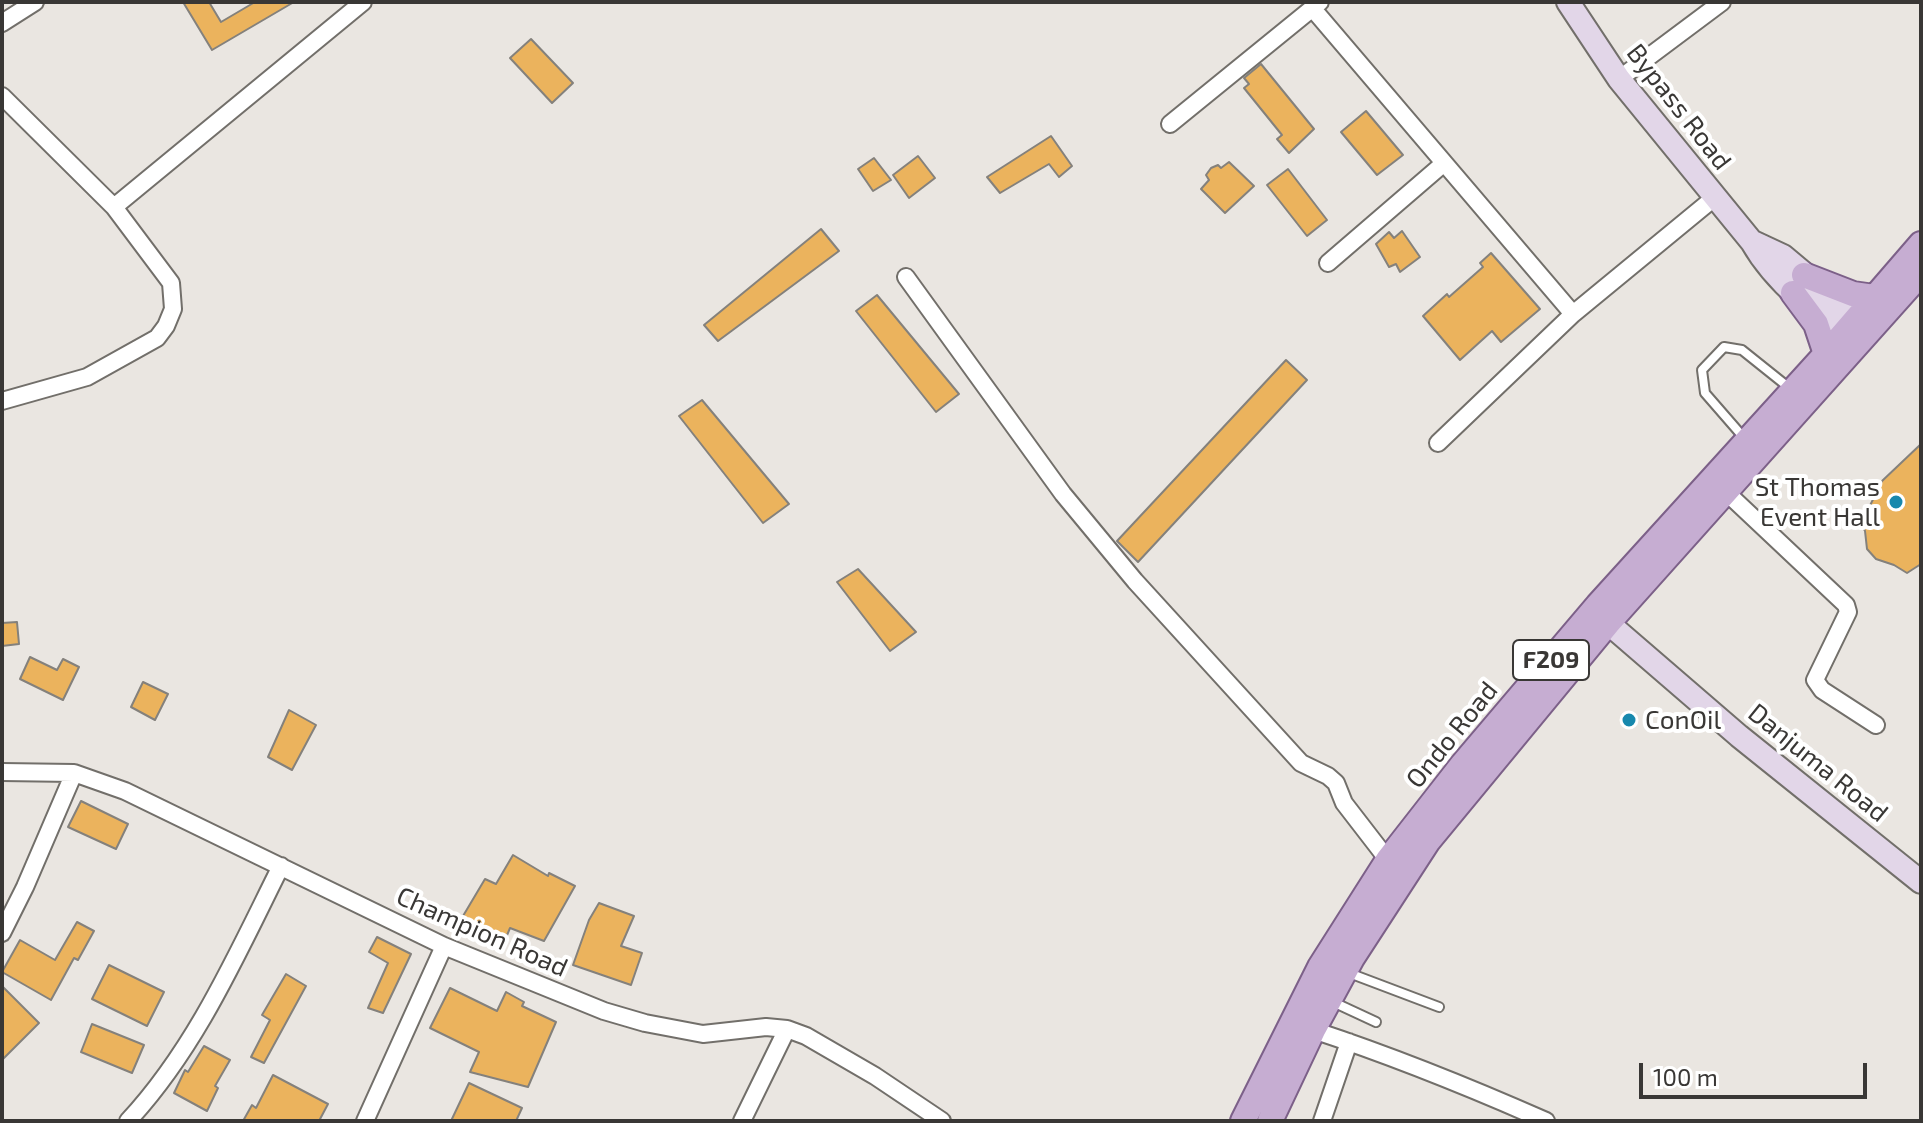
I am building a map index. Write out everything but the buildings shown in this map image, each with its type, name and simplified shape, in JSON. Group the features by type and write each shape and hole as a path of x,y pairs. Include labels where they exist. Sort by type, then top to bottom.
{"main road":[{"name":"Ondo Road","path":"1270,1121 1313,1030 1318,995 1344,971 1428,841 1538,691 1608,623 1726,492 1857,330 1874,297 1921,244"},
{"name":"Ondo Road","path":"1243,1121 1318,995 1346,921 1388,860 1538,691 1746,441 1826,354 1921,273"},
{"path":"1798,284 1874,297"},
{"path":"1798,284 1826,354"}],"street":[{"path":"2,23 35,2"},
{"path":"114,207 363,2"},
{"name":"Bypass Road","path":"1568,2 1619,79 1752,242 1767,265 1798,284 1857,330"},
{"path":"1619,79 1722,2"},
{"path":"1170,124 1316,5 1443,164 1573,314"},
{"path":"2,96 114,207 171,283 173,309 157,338 124,358 87,377 2,401"},
{"path":"1328,263 1443,164"},
{"path":"1438,443 1573,314 1714,198"},
{"path":"906,277 1063,494 1135,581 1301,763 1336,783 1344,803 1388,860"},
{"path":"1726,492 1846,605 1848,612 1815,680 1822,690 1876,725"},
{"name":"Danjuma Road","path":"1608,623 1739,736 1921,882"},
{"name":"Champion Road","path":"2,772 74,773 125,791 444,946 604,1011 645,1023 703,1034 766,1027 787,1029 806,1036 942,1121"},
{"path":"2,933 74,773"},
{"path":"128,1121 178,1059 222,984 281,866"},
{"path":"365,1121 444,946"},
{"path":"742,1121 787,1029"},
{"path":"1313,1030 1447,1077 1546,1121"},
{"path":"1322,1121 1349,1042"}],"lane":[{"path":"1746,441 1705,393 1702,370 1724,347 1732,346 1742,350 1792,391"},
{"path":"1344,971 1439,1007"},
{"path":"1318,995 1376,1022"}],"place":[{"name":"St Thomas Event Hall","path":"1896,502"},
{"name":"ConOil","path":"1629,720"}]}
